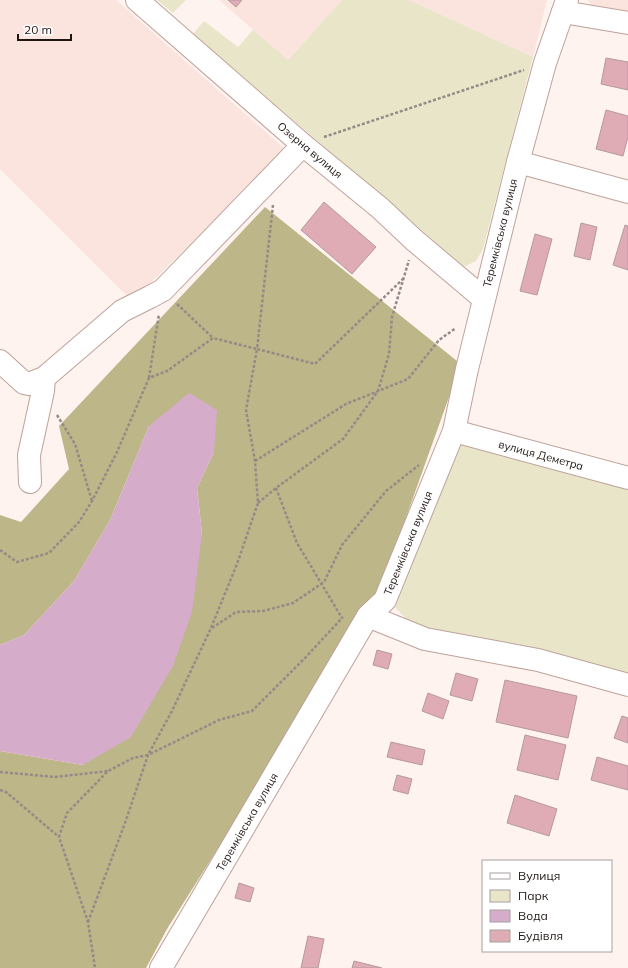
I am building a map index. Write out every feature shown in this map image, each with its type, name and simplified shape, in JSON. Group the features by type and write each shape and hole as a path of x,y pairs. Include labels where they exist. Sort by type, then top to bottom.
{"street":[{"name":"Озерна вулиця","path":"137,0 303,144 380,208 482,306"},
{"path":"565,6 628,23"},
{"name":"Теремківська вулиця","path":"161,968 358,615 385,600 454,431 467,369 518,162 545,63 565,6"},
{"path":"30,482 29,455 43,384 122,311 163,290 303,144"},
{"path":"518,162 628,192"},
{"path":"0,361 24,383 43,384"},
{"name":"вулиця Деметра","path":"454,431 628,478"},
{"path":"358,615 425,639 538,660 628,685"}],"path":[{"path":"303,144 545,63"},
{"path":"88,922 125,823 148,755 172,711 211,628 237,564 258,503 254,461 246,410 257,349 274,202"},
{"path":"258,503 343,439 378,391 389,354 392,317 414,240"},
{"path":"163,290 213,338 315,364 404,278"},
{"path":"0,550 17,562 49,553 79,522 92,501 117,452 149,378 163,290"},
{"path":"254,461 346,404 408,379 439,340 482,306"},
{"path":"149,378 167,371 213,338"},
{"path":"43,384 75,444 92,501"},
{"path":"211,628 236,612 263,611 293,604 324,582 342,545 386,491 421,463"},
{"path":"276,488 297,543 342,618"},
{"path":"59,837 67,813 108,771 133,758 148,755 219,720 252,710 304,659 342,618 358,615"},
{"path":"0,772 55,777 108,771"},
{"path":"0,790 6,792 59,837 88,922 95,968"}],"shaded area":[{"path":"0,0 116,0 286,150 132,301 0,169"},
{"path":"219,0 342,0 288,60"},
{"path":"409,0 547,0 533,57"},
{"path":"588,0 628,0 628,11 591,5"},
{"path":"265,207 457,361 459,369 379,593 167,929 146,968 0,968 0,751 83,765 202,533 197,488 214,452 149,426 110,520 74,581 24,635 0,645 0,515 21,522 69,469 59,426"}],"green space":[{"path":"157,0 186,0 173,13"},
{"path":"342,0 409,0 533,57 483,249 476,261 464,267 193,34 204,21 238,47 253,30 288,60"},
{"path":"457,444 628,487 628,674 411,624 390,602"}],"water":[{"path":"189,393 217,410 214,452 197,488 202,533 192,612 173,666 131,737 83,765 0,751 0,645 24,635 74,581 110,520 149,426"}],"building":[{"path":"228,0 242,0 236,7"},
{"path":"606,58 628,62 628,90 601,84"},
{"path":"606,110 628,116 628,137 623,156 596,149"},
{"path":"324,202 376,247 352,274 301,230"},
{"path":"581,223 597,227 590,260 574,256"},
{"path":"625,225 628,226 628,270 613,265"},
{"path":"535,234 552,239 537,295 520,291"},
{"path":"377,650 392,654 388,669 373,665"},
{"path":"456,673 478,679 472,701 450,695"},
{"path":"505,680 577,696 568,738 496,722"},
{"path":"428,693 449,701 443,719 422,711"},
{"path":"622,716 628,718 628,743 614,738"},
{"path":"525,735 566,745 558,780 517,770"},
{"path":"391,742 425,750 422,765 387,757"},
{"path":"597,757 628,766 628,790 591,780"},
{"path":"397,775 412,779 408,794 393,790"},
{"path":"515,795 557,809 549,836 507,823"},
{"path":"239,883 254,888 250,902 235,898"},
{"path":"308,936 324,939 318,968 301,968"},
{"path":"354,961 382,968 352,968"}]}
